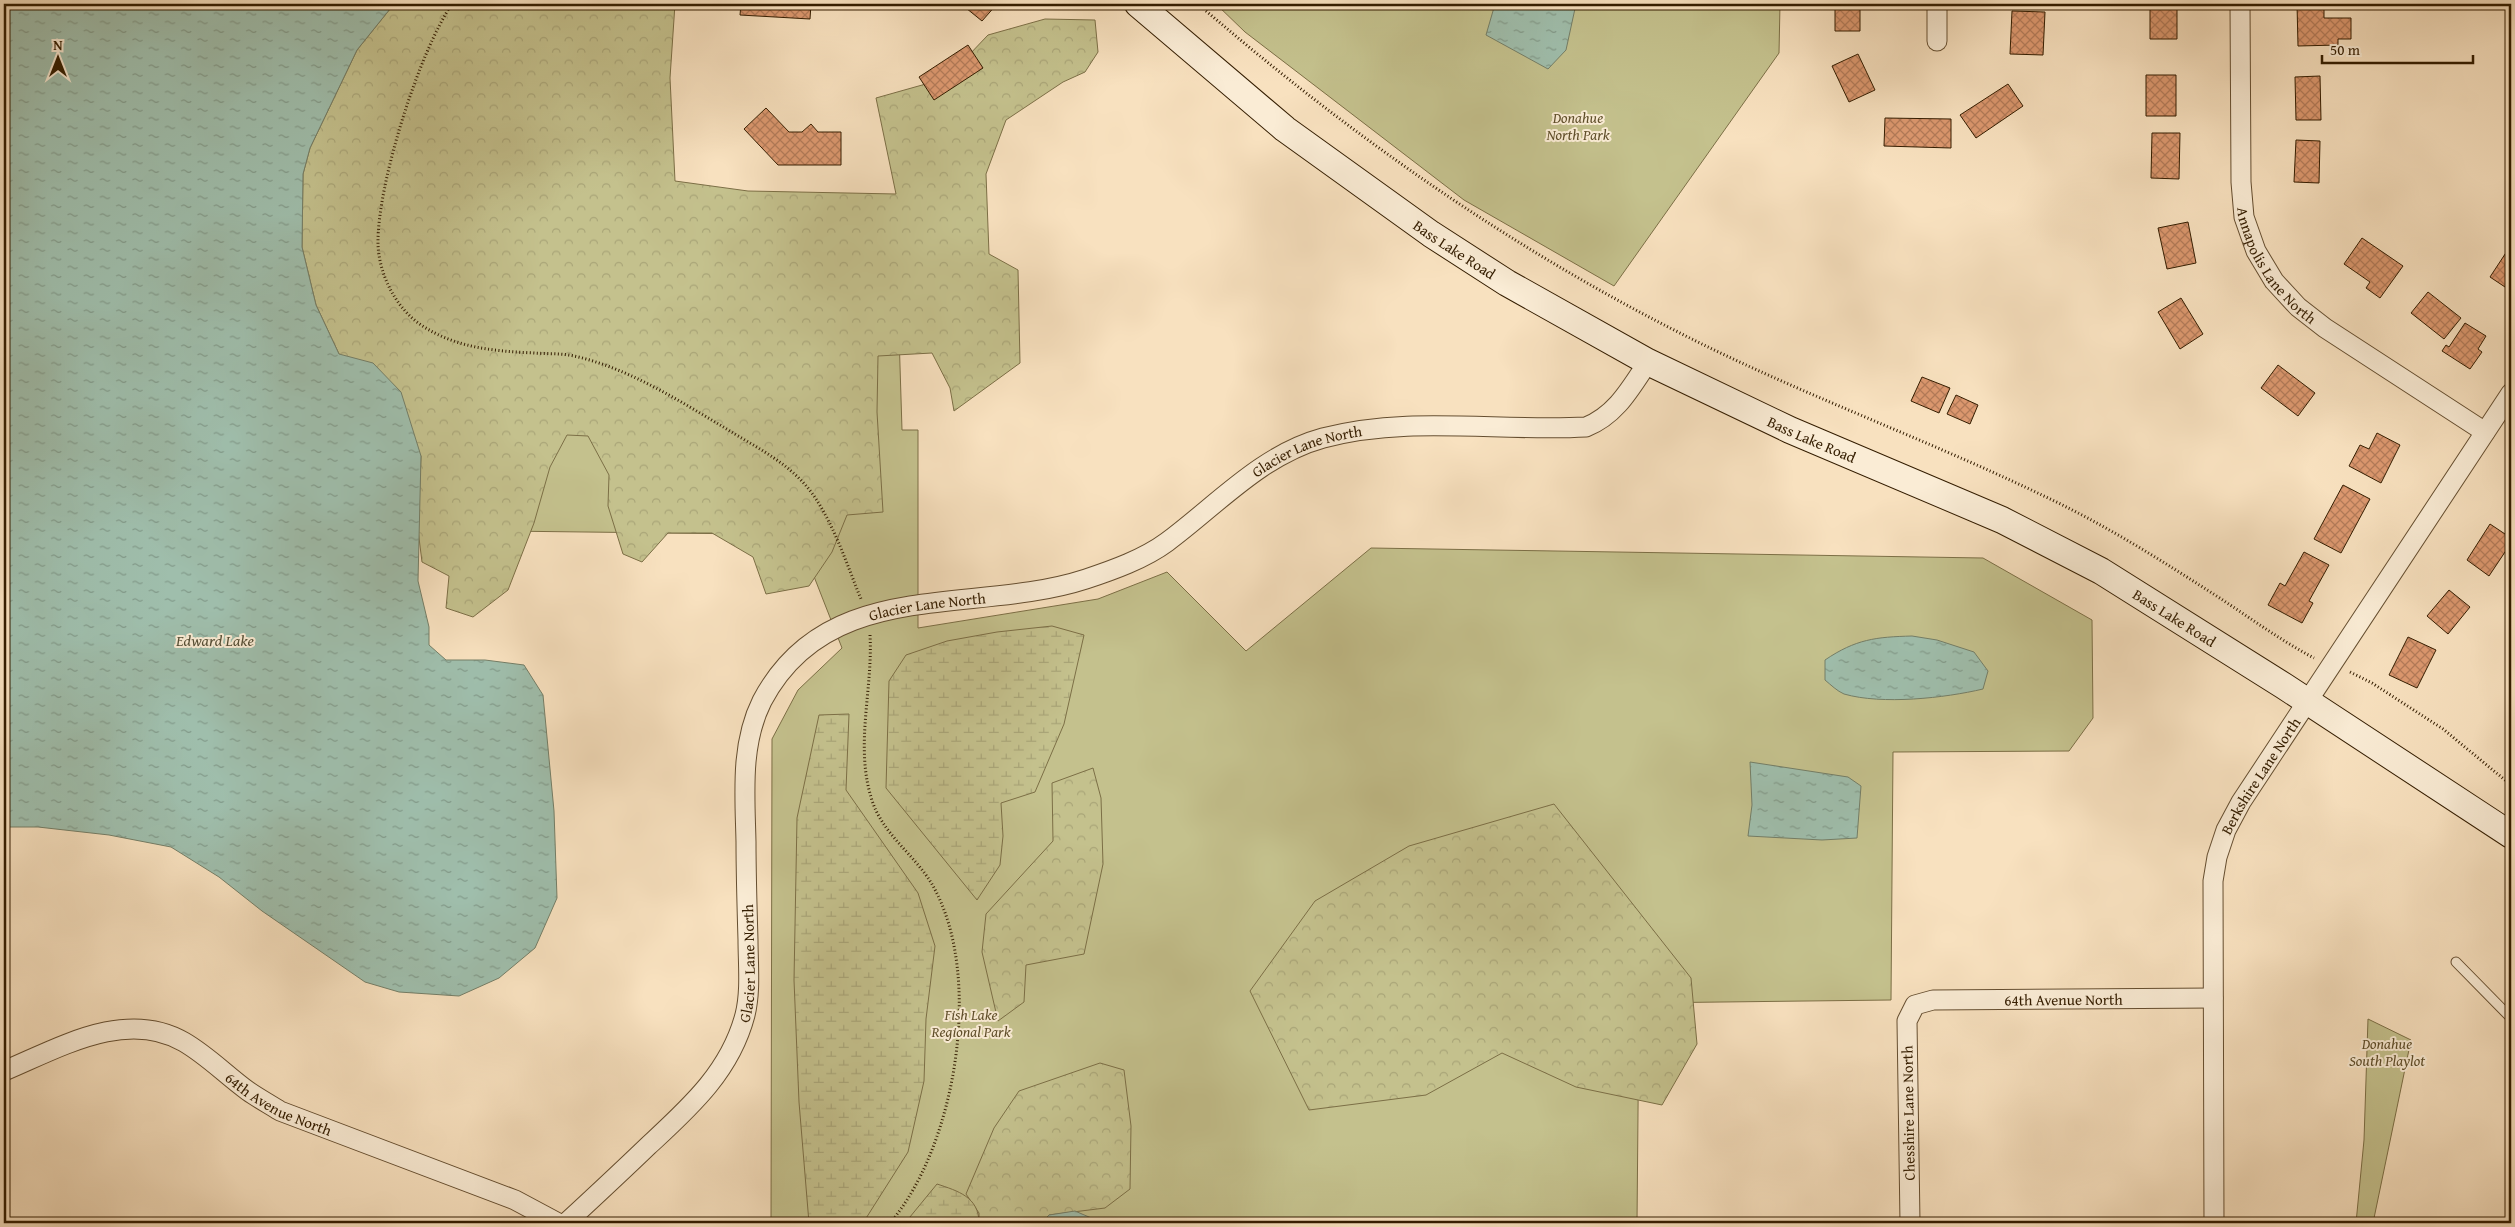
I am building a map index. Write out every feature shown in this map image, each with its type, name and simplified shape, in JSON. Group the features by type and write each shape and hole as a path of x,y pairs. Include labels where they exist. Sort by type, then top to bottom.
{"main road":[{"name":"Bass Lake Road","path":"1138,4 1285,129 1431,234 1507,283 1648,362 1790,430 2002,520 2051,544 2100,571 2306,700 2511,835"}],"street":[{"path":"1937,4 1937,41"},
{"name":"Annapolis Lane North","path":"2240,4 2241,182 2244,217 2256,251 2274,281 2298,307 2325,328 2485,432"},
{"name":"Glacier Lane North","path":"566,1223 693,1105 720,1071 736,1041 746,1012 748,976 744,768 750,733 762,702 778,676 803,648 825,632 865,615 901,607 1038,589 1082,580 1124,565 1164,544 1235,486 1274,458 1319,439 1365,429 1410,426 1586,427 1600,422 1613,411 1648,362"},
{"name":"Berkshire Lane North","path":"2214,1223 2213,881 2217,857 2226,830 2241,802 2306,700 2511,393"},
{"name":"64th Avenue North","path":"1915,1005 1933,1000 2213,998"},
{"name":"Chesshire Lane North","path":"1910,1223 1907,1021 1915,1005"},
{"name":"64th Avenue North","path":"4,1071 84,1037 119,1028 152,1030 183,1041 210,1060 248,1092 280,1111 516,1200 558,1223"}],"lane":[{"path":"2456,962 2511,1018"}],"path":[{"path":"452,4 437,30 417,80 388,176 380,214 378,246 381,265 392,292 402,308 410,317 423,326 462,345 482,349 574,356 624,374 686,405 774,456 803,483 823,511 862,602"},
{"path":"1198,4 1319,104 1369,141 1461,206 1563,270 1676,331 1762,372 2045,496 2121,536 2288,643 2312,657 2372,683 2443,729 2511,785"},
{"path":"869,628 870,662 864,750 866,781 874,810 884,826 925,873 942,903 954,940 959,976 956,1052 946,1103 930,1156 920,1178 890,1223"}],"green space":[{"name":"Fish Lake Regional Park","path":"394,4 658,205 895,206 902,430 918,430 918,628 1098,599 1167,572 1246,651 1371,548 1983,558 2092,620 2093,718 2069,751 1893,752 1891,1000 1639,1003 1637,1223 771,1223 772,739 798,690 842,648 804,551 751,534 418,530 421,456"},
{"path":"394,4 675,4 670,78 675,181 748,191 896,194 876,98 947,78 988,35 1045,19 1095,20 1098,52 1085,72 1063,82 1006,120 986,174 989,254 1018,270 1020,363 954,411 950,388 932,353 878,356 877,412 883,512 847,515 832,552 809,586 766,594 753,557 712,533 668,533 642,562 623,554 608,506 609,475 588,436 567,435 550,467 534,523 508,590 473,617 446,608 449,576 422,562 418,530 421,456 339,354 316,305 302,247 303,174 310,148 357,50"},
{"name":"Donahue North Park","path":"1216,4 1780,4 1779,53 1614,286 1464,200 1245,32"},
{"path":"1052,626 1084,635 1064,724 1035,792 1001,803 1003,836 1000,865 977,900 886,788 889,681 906,655 947,641 997,632"},
{"path":"849,714 846,790 918,893 935,946 926,1019 924,1081 908,1152 863,1223 809,1223 799,1102 794,980 797,818 819,715"},
{"path":"1093,768 1101,798 1103,864 1084,954 1026,965 1024,1002 998,1021 982,952 986,914 1053,841 1052,783"},
{"path":"1554,804 1691,978 1697,1044 1662,1105 1576,1087 1502,1053 1426,1095 1309,1110 1250,991 1315,901 1409,846"},
{"name":"Donahue South Playlot","path":"2368,1019 2411,1040 2373,1223 2356,1223 2364,1140"},
{"path":"1100,1063 1124,1070 1131,1126 1130,1189 1105,1208 1049,1215 1041,1223 979,1223 979,1213 966,1194 994,1128 1019,1091"},
{"path":"937,1184 966,1196 975,1207 979,1223 905,1223"}],"water":[{"name":"Edward Lake","path":"4,4 394,4 357,50 310,148 303,174 302,247 316,305 339,354 373,363 401,392 421,456 418,581 429,627 429,645 446,660 485,660 524,665 543,695 554,811 557,898 535,948 499,978 459,996 399,992 365,982 262,911 219,877 171,847 109,835 38,827 4,827"},
{"path":"1495,4 1576,4 1566,50 1548,69 1486,35"},
{"path":"1912,636 1937,640 1974,652 1988,671 1983,689 1914,699 1876,699 1844,694 1836,690 1825,680 1825,660 1836,653 1867,640"},
{"path":"1750,762 1848,777 1861,786 1857,838 1822,840 1748,836 1752,805"},
{"path":"1075,1211 1103,1223 1041,1223 1049,1215"}],"building":[{"path":"741,4 811,4 810,19 740,15"},
{"path":"961,4 997,4 982,21"},
{"path":"1828,4 1868,4 1868,7 1860,7 1860,31 1835,31 1835,7 1828,7"},
{"path":"2150,4 2177,4 2177,39 2150,39"},
{"path":"2297,4 2324,4 2324,18 2351,18 2351,39 2338,39 2338,45 2298,46"},
{"path":"2012,11 2045,12 2043,55 2010,54"},
{"path":"968,45 983,68 934,100 919,77"},
{"path":"1858,54 1875,90 1849,102 1832,66"},
{"path":"2507,72 2511,73 2511,92 2506,92"},
{"path":"2146,75 2176,75 2176,116 2146,116"},
{"path":"2320,76 2321,120 2296,120 2295,77"},
{"path":"2008,84 2023,106 1976,138 1960,115"},
{"path":"766,108 789,132 802,132 811,124 818,132 841,132 841,165 778,165 744,129"},
{"path":"1885,118 1951,119 1951,148 1884,146"},
{"path":"2152,133 2180,133 2179,179 2151,178"},
{"path":"2296,140 2320,141 2319,183 2294,182"},
{"path":"2188,222 2196,263 2167,269 2158,228"},
{"path":"2362,238 2403,266 2380,298 2366,288 2370,282 2344,264"},
{"path":"2511,245 2511,291 2490,277"},
{"path":"2428,292 2461,318 2444,339 2411,313"},
{"path":"2181,298 2203,334 2180,349 2158,312"},
{"path":"2465,323 2486,336 2478,349 2482,352 2470,369 2442,351 2446,345 2449,347"},
{"path":"2278,365 2315,393 2298,416 2261,388"},
{"path":"1922,377 1950,388 1939,413 1911,401"},
{"path":"1956,395 1978,405 1970,424 1947,414"},
{"path":"2377,433 2400,445 2381,483 2349,466 2360,445 2369,449"},
{"path":"2343,485 2370,499 2341,553 2314,539"},
{"path":"2490,524 2511,538 2511,543 2489,576 2467,560"},
{"path":"2304,552 2329,565 2309,601 2313,603 2302,623 2268,605 2280,583 2285,586"},
{"path":"2449,590 2470,607 2448,634 2427,616"},
{"path":"2408,637 2436,650 2417,688 2389,675"}]}
